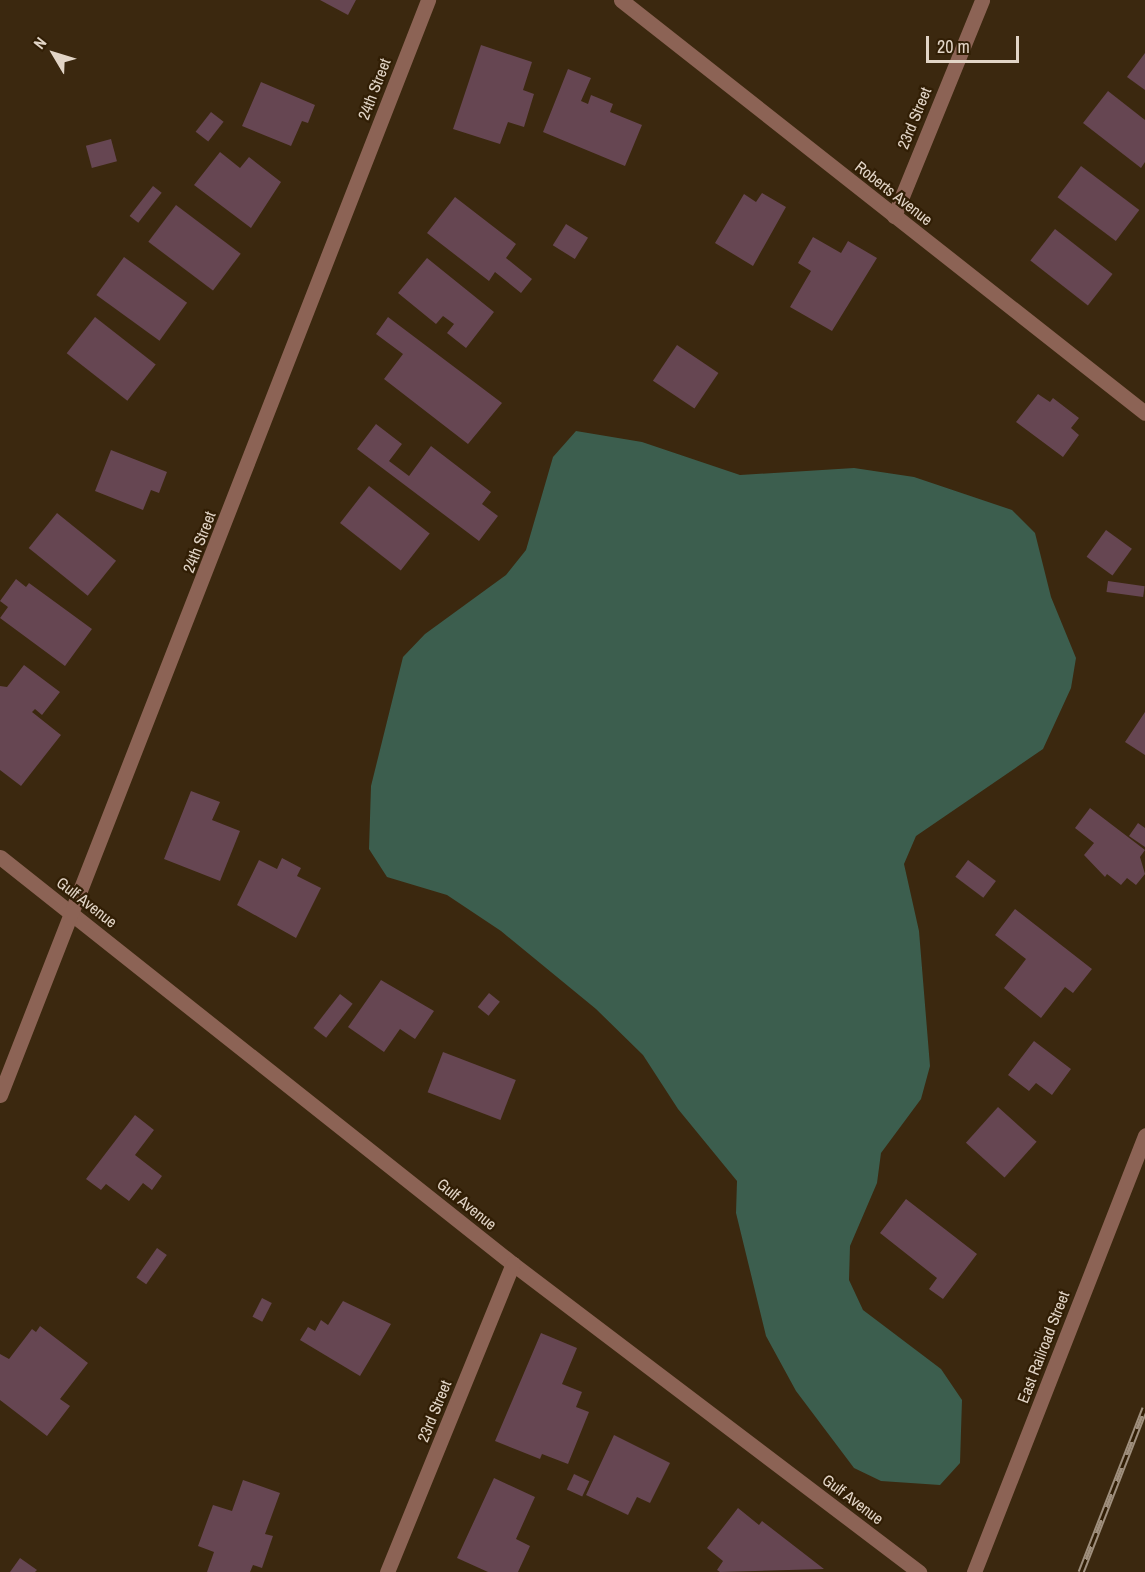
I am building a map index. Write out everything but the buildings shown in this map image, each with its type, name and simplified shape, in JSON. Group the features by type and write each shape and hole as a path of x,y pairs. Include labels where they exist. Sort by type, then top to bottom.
{"street":[{"name":"24th Street","path":"0,1095 74,914 428,0"},
{"name":"Roberts Avenue","path":"621,0 1145,412"},
{"name":"23rd Street","path":"894,216 982,0"},
{"name":"Gulf Avenue","path":"0,857 513,1264 919,1572"},
{"name":"East Railroad Street","path":"974,1572 1145,1135"},
{"name":"23rd Street","path":"387,1572 513,1264"}],"green space":[{"path":"576,431 642,442 740,475 854,468 914,477 1012,510 1035,533 1051,597 1076,658 1071,688 1043,749 916,836 904,864 919,931 930,1066 921,1099 881,1153 877,1183 850,1246 849,1280 863,1310 941,1369 962,1400 960,1463 940,1485 881,1481 854,1468 796,1391 766,1336 736,1213 737,1181 678,1109 643,1055 596,1009 501,931 447,895 387,877 369,849 371,786 403,657 425,634 506,575 526,550 553,457"}],"railway":[{"path":"1081,1572 1145,1408"}]}
